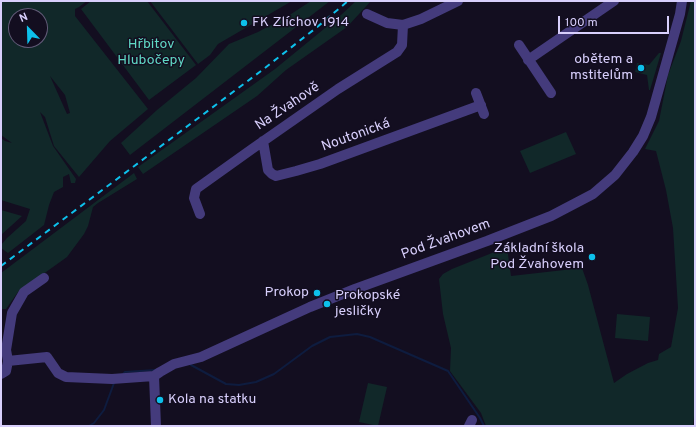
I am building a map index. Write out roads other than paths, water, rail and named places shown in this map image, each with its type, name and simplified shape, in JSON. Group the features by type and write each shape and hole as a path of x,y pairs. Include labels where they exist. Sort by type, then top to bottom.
{"street":[{"path":"367,14 386,24 403,25 421,19 458,1"},
{"path":"528,60 614,1"},
{"name":"Pod Žvahovem","path":"154,376 174,364 201,357 310,307 551,216 593,194 615,175 633,152 643,136 651,117 680,14 682,1"},
{"name":"Na Žvahově","path":"200,214 194,198 196,189 263,141 397,52 402,45 403,25"},
{"path":"519,45 551,93"},
{"name":"Noutonická","path":"263,141 268,170 272,174 276,176 296,172 482,110 476,93"},
{"path":"1,374 6,371 8,361 6,350 12,313 24,292 44,278"},
{"path":"8,361 47,357 58,373 66,377 116,379 154,376 156,426"}],"waterway":[{"path":"191,365 226,384 239,385 256,382 274,374 312,346 330,337 357,334 370,337 448,371 484,426"},
{"path":"123,374 125,372 156,370"},
{"path":"89,426 94,423 104,410 114,383"}],"railway":[{"path":"1,266 261,71 348,1"}],"place":[{"name":"FK Zlíchov 1914","path":"244,23"},
{"name":"obětem a mstitelům","path":"641,68"},
{"name":"Základní škola Pod Žvahovem","path":"592,257"},
{"name":"Prokop","path":"317,293"},
{"name":"Prokopské jesličky","path":"327,304"},
{"name":"Kola na statku","path":"160,400"}],"park label":[{"name":"Hřbitov Hlubočepy","path":"151,54"}]}
